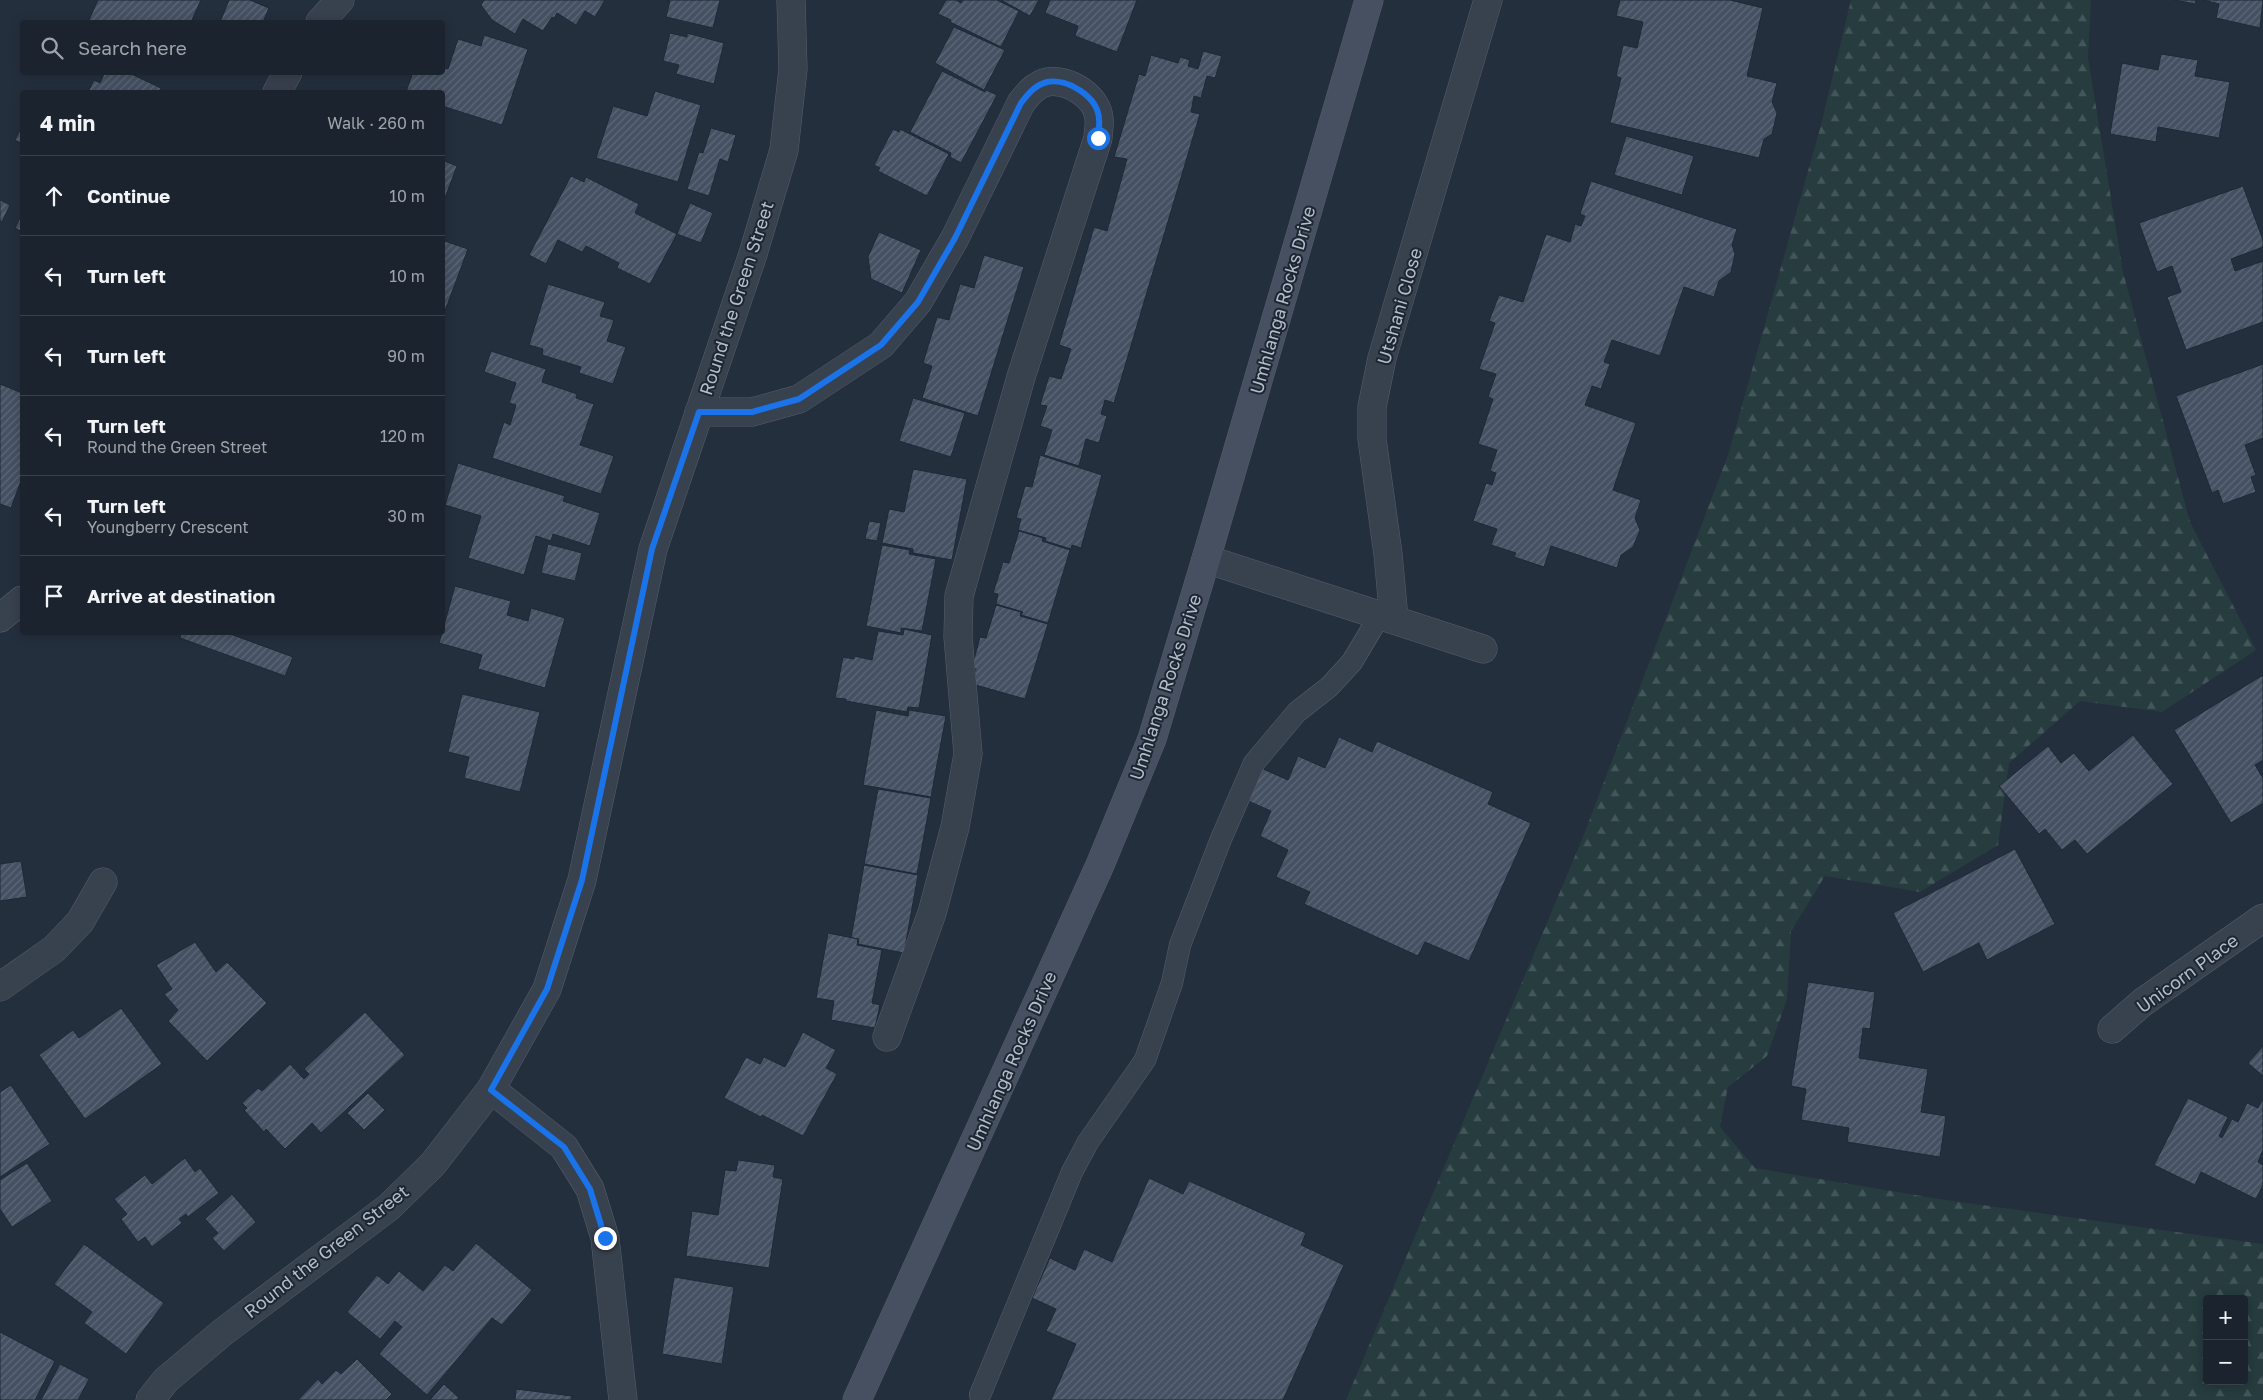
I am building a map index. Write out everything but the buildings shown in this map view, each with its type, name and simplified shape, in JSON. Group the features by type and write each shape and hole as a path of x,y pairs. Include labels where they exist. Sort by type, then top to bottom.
{"main road":[{"name":"Umhlanga Rocks Drive","path":"857,1400 1100,865 1152,739 1369,0"}],"street":[{"path":"322,20 340,0"},
{"name":"Round the Green Street","path":"150,1400 166,1380 222,1332 389,1207 433,1164 491,1090 547,989 582,880 652,549 753,254 784,150 793,69 791,0"},
{"name":"Utshani Close","path":"1387,617 1387,545 1372,439 1372,406 1382,358 1488,0"},
{"path":"278,90 286,75"},
{"path":"699,412 752,412 799,399 881,345 918,302 955,238 1021,103 1034,88 1047,82 1060,82 1081,91 1094,105 1099,118 1098,138 1021,377 959,596 958,636 968,754 955,827 932,913 887,1037"},
{"path":"1206,560 1483,649"},
{"path":"0,618 20,602"},
{"path":"0,988 54,949 80,922 103,882"},
{"name":"Unicorn Place","path":"2112,1029 2143,1002 2263,918"},
{"path":"491,1090 564,1147 590,1189 605,1238 623,1400"}],"lane":[{"path":"980,1395 1072,1172 1088,1142 1145,1060 1168,998 1180,945 1221,839 1254,763 1297,712 1329,687 1352,662 1387,617"}],"green space":[{"path":"1851,0 2091,0 2088,58 2123,272 2190,522 2256,650 2162,712 2080,701 2009,763 1998,845 1920,892 1825,876 1791,931 1787,999 1767,1056 1728,1087 1720,1127 1755,1168 1939,1199 2263,1244 2263,1400 1346,1400 1583,837 1728,455 1821,125"}],"route":[{"path":"605,1238 590,1189 564,1147 491,1090 547,989 582,880 652,549 699,412 752,412 799,399 881,345 918,302 955,238 1021,103 1034,88 1047,82 1060,82 1081,91 1094,105 1099,118 1098,138"}]}
